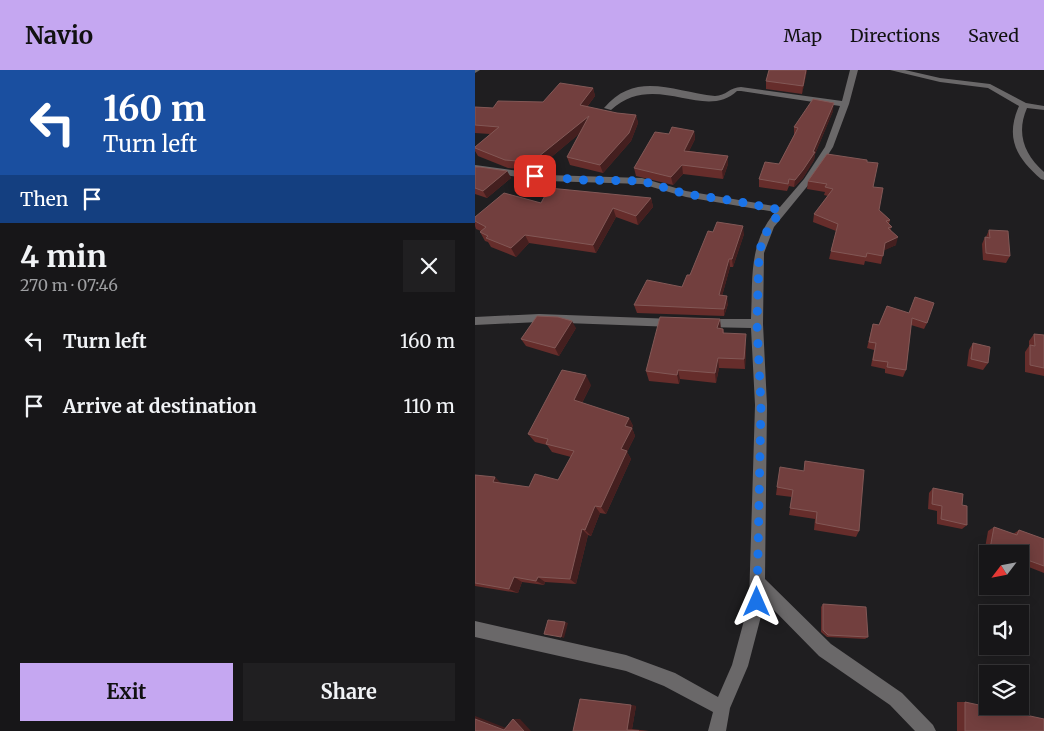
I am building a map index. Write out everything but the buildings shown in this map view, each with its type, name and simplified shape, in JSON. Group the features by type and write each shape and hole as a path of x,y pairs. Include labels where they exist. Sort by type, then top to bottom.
{"street":[{"path":"717,731 722,708 740,666 757,602 761,405 757,324 759,253 764,236 781,210 807,181 829,147 845,104 854,70"},
{"path":"894,70 940,80 990,86 1024,105 1044,108"},
{"path":"608,108 620,94 636,88 654,85 715,99 727,97 735,89 741,88 845,104"},
{"path":"1024,105 1015,124 1022,154 1030,166 1044,177"},
{"path":"475,168 547,178 642,181 686,194 781,210"},
{"path":"475,321 539,318 757,324"},
{"path":"757,582 825,650 896,699 927,731"},
{"path":"475,629 626,663 669,680 722,708"}],"route":[{"path":"535,176 583,180 622,179 642,181 686,194 781,210 764,236 759,253 757,324 761,405 757,602"}]}
